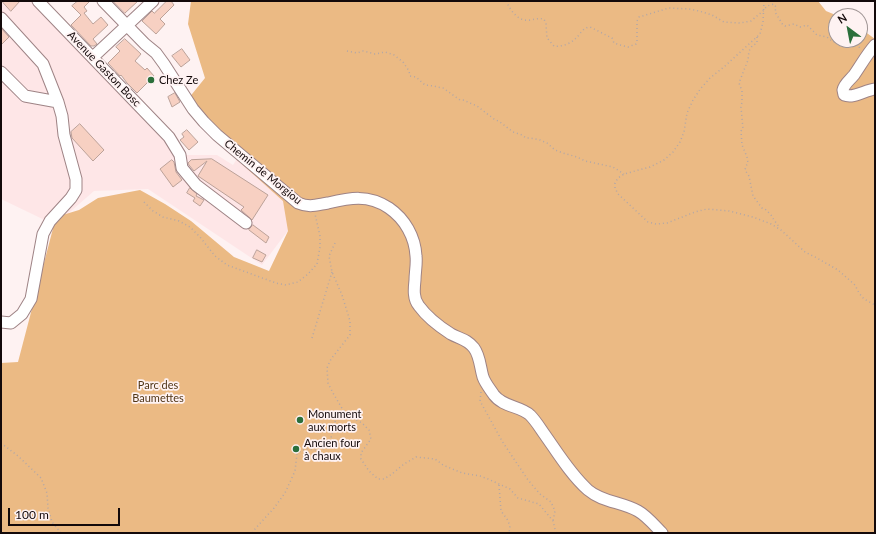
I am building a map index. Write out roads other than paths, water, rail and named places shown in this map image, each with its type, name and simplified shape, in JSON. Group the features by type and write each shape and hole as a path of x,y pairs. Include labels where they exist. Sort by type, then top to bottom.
{"street":[{"name":"Avenue Gaston Bosc","path":"38,1 170,137 180,155 182,168 196,185 246,223"},
{"name":"Chemin de Morgiou","path":"103,1 145,44 156,53 193,109 217,136 298,203 306,206 314,206 346,199 363,198 380,203 400,217 409,230 416,248 414,293 416,302 420,308 450,333 465,340 472,346 478,355 483,376 497,398 505,404 525,411 532,417 565,463 589,491 602,498 638,511 662,533"},
{"path":"93,57 153,1"},
{"path":"1,18 43,64 58,102 62,116 64,135 76,179 76,190 71,198 50,221 44,234 31,299 22,314 12,323 1,322"},
{"path":"875,45 854,75 844,86 843,92 847,96 851,96 875,89"},
{"path":"1,72 25,96 58,102"}],"place":[{"name":"Chez Ze","path":"151,80"},
{"name":"Monument aux morts","path":"300,420"},
{"name":"Ancien four à chaux","path":"296,449"}],"park label":[{"name":"Parc des Baumettes","path":"158,391"}]}
